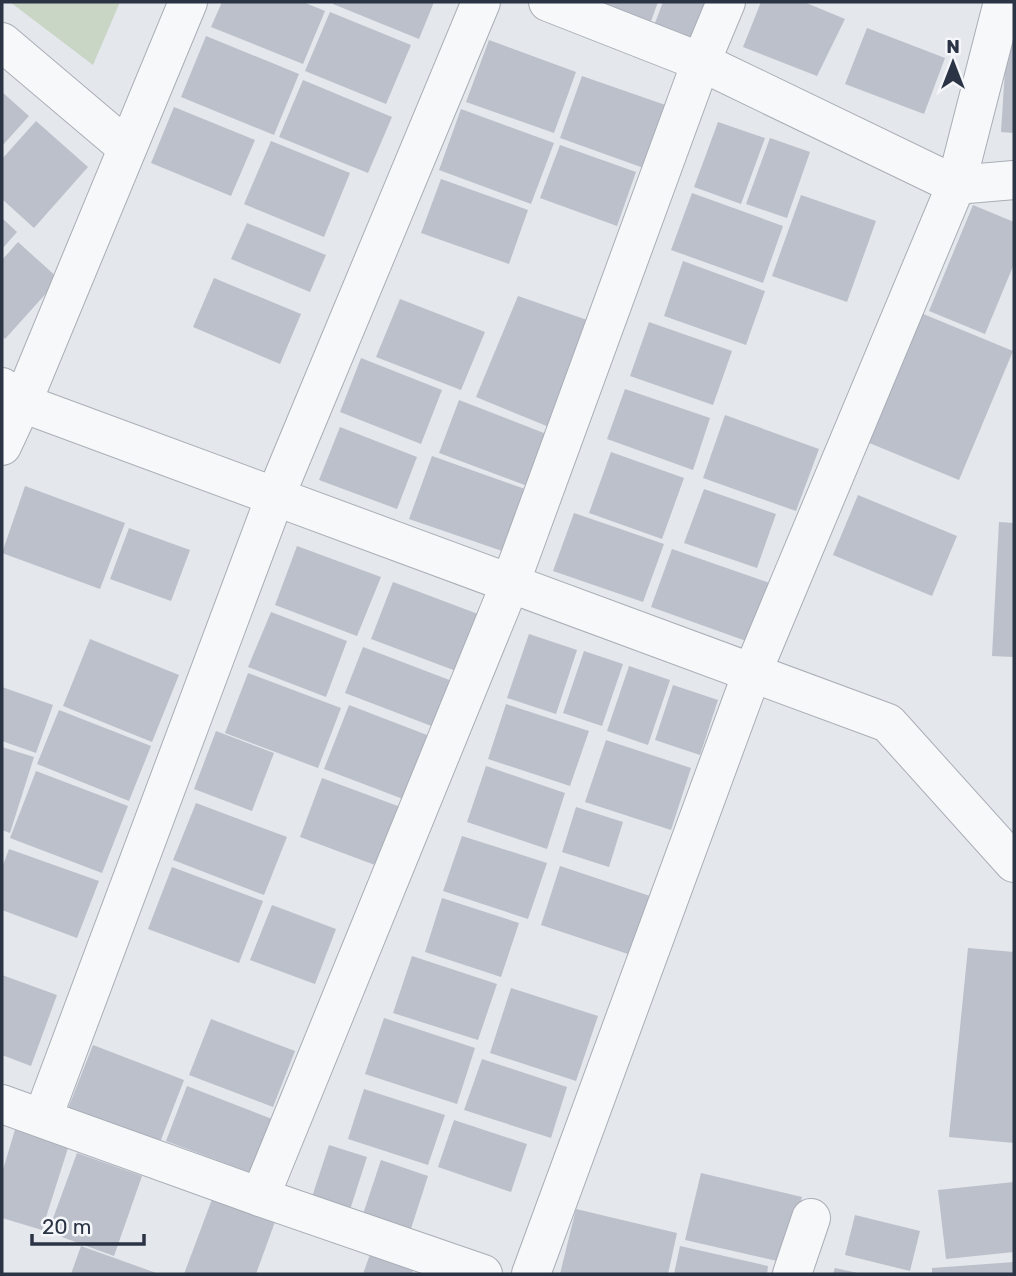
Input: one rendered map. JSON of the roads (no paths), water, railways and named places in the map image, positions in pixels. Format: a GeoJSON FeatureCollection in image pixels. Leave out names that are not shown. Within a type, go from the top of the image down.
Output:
{"type":"FeatureCollection","features":[{"type":"Feature","properties":{"kind":"street"},"geometry":{"type":"LineString","coordinates":[[2,446],[12,395],[126,147],[188,2]]}},
{"type":"Feature","properties":{"kind":"street"},"geometry":{"type":"LineString","coordinates":[[43,1117],[275,497],[481,2]]}},
{"type":"Feature","properties":{"kind":"street"},"geometry":{"type":"LineString","coordinates":[[548,2],[701,62],[956,185],[1014,180]]}},
{"type":"Feature","properties":{"kind":"street"},"geometry":{"type":"LineString","coordinates":[[260,1197],[510,584],[701,62],[726,2]]}},
{"type":"Feature","properties":{"kind":"street"},"geometry":{"type":"LineString","coordinates":[[531,1274],[752,673],[956,185],[1003,2]]}},
{"type":"Feature","properties":{"kind":"street"},"geometry":{"type":"LineString","coordinates":[[2,42],[126,147]]}},
{"type":"Feature","properties":{"kind":"street"},"geometry":{"type":"LineString","coordinates":[[12,395],[275,497],[888,723],[1014,863]]}},
{"type":"Feature","properties":{"kind":"street"},"geometry":{"type":"LineString","coordinates":[[2,1104],[483,1274]]}},
{"type":"Feature","properties":{"kind":"street"},"geometry":{"type":"LineString","coordinates":[[792,1274],[811,1218]]}}]}
